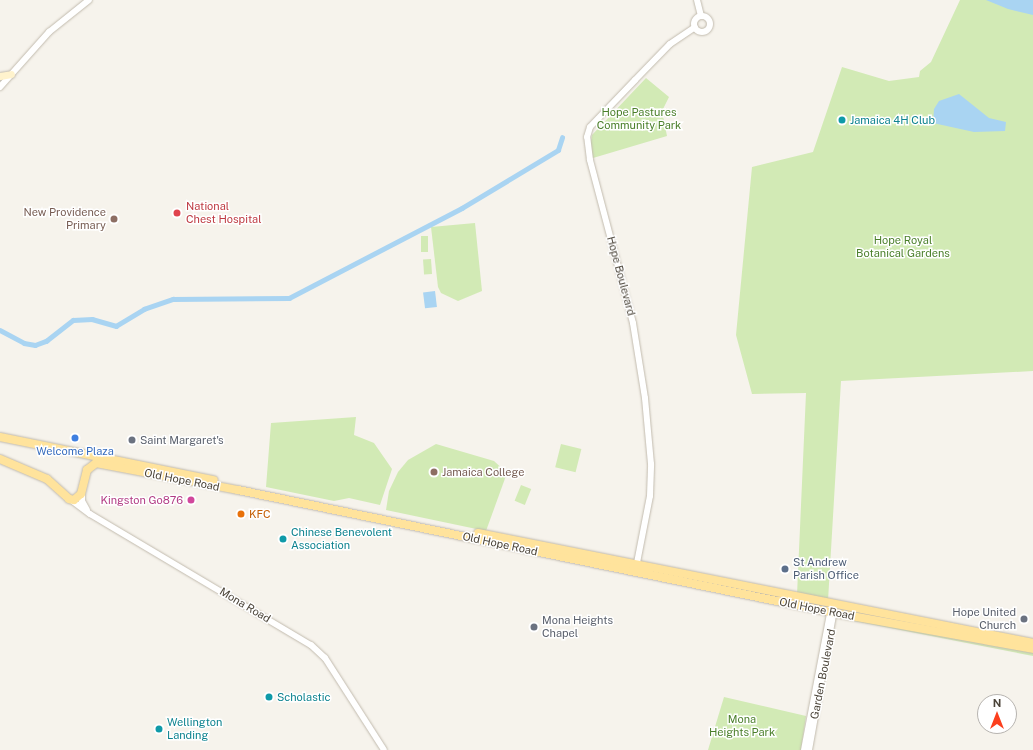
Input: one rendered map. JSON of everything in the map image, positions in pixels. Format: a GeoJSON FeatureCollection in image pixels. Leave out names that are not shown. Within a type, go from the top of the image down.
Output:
{"type":"FeatureCollection","features":[{"type":"Feature","properties":{"kind":"main road"},"geometry":{"type":"LineString","coordinates":[[0,76],[11,74]]}},
{"type":"Feature","properties":{"kind":"main road","name":"Old Hope Road"},"geometry":{"type":"LineString","coordinates":[[0,437],[636,568],[832,613],[1033,649]]}},
{"type":"Feature","properties":{"kind":"main road"},"geometry":{"type":"LineString","coordinates":[[0,459],[47,479],[69,499],[74,500],[82,491],[87,470],[86,462],[72,453]]}},
{"type":"Feature","properties":{"kind":"main road","name":"Old Hope Road"},"geometry":{"type":"LineString","coordinates":[[87,470],[96,463],[636,568],[1033,643]]}},
{"type":"Feature","properties":{"kind":"street"},"geometry":{"type":"LineString","coordinates":[[0,86],[49,32],[89,0]]}},
{"type":"Feature","properties":{"kind":"street"},"geometry":{"type":"LineString","coordinates":[[697,0],[701,16]]}},
{"type":"Feature","properties":{"kind":"street"},"geometry":{"type":"LineString","coordinates":[[701,16],[708,18],[710,27],[702,32],[695,27],[695,20],[701,16]]}},
{"type":"Feature","properties":{"kind":"street","name":"Hope Boulevard"},"geometry":{"type":"LineString","coordinates":[[636,568],[650,496],[651,464],[644,391],[633,323],[590,160],[587,137],[590,127],[670,44],[684,31],[695,27]]}},
{"type":"Feature","properties":{"kind":"street"},"geometry":{"type":"LineString","coordinates":[[82,491],[82,501],[90,514]]}},
{"type":"Feature","properties":{"kind":"street","name":"Mona Road"},"geometry":{"type":"LineString","coordinates":[[69,499],[90,514],[310,645],[325,658],[384,750]]}},
{"type":"Feature","properties":{"kind":"street","name":"Garden Boulevard"},"geometry":{"type":"LineString","coordinates":[[809,750],[833,604]]}},
{"type":"Feature","properties":{"kind":"street","name":"Garden Boulevard"},"geometry":{"type":"LineString","coordinates":[[804,750],[832,613]]}},
{"type":"Feature","properties":{"kind":"green space","name":"Hope Royal Botanical Gardens"},"geometry":{"type":"Polygon","coordinates":[[[960,0],[1033,0],[1033,371],[841,381],[828,601],[797,595],[806,393],[752,394],[736,335],[752,167],[813,152],[842,67],[889,81],[919,77],[920,71],[931,62],[960,0]]]}},
{"type":"Feature","properties":{"kind":"green space","name":"Hope Pastures Community Park"},"geometry":{"type":"Polygon","coordinates":[[[646,78],[669,97],[662,111],[667,136],[593,158],[590,147],[592,135],[646,78]]]}},
{"type":"Feature","properties":{"kind":"green space"},"geometry":{"type":"Polygon","coordinates":[[[475,223],[482,291],[458,301],[441,293],[438,287],[431,227],[475,223]]]}},
{"type":"Feature","properties":{"kind":"green space"},"geometry":{"type":"Polygon","coordinates":[[[421,236],[428,236],[428,252],[421,252],[421,236]]]}},
{"type":"Feature","properties":{"kind":"green space"},"geometry":{"type":"Polygon","coordinates":[[[431,259],[432,274],[424,275],[423,260],[431,259]]]}},
{"type":"Feature","properties":{"kind":"green space"},"geometry":{"type":"Polygon","coordinates":[[[356,417],[354,435],[374,443],[392,469],[380,505],[349,498],[334,501],[266,487],[271,423],[356,417]]]}},
{"type":"Feature","properties":{"kind":"green space"},"geometry":{"type":"Polygon","coordinates":[[[436,444],[494,461],[507,473],[486,531],[386,510],[389,491],[398,472],[408,460],[436,444]]]}},
{"type":"Feature","properties":{"kind":"green space"},"geometry":{"type":"Polygon","coordinates":[[[561,444],[581,449],[576,472],[555,467],[561,444]]]}},
{"type":"Feature","properties":{"kind":"green space"},"geometry":{"type":"Polygon","coordinates":[[[521,485],[531,489],[525,505],[515,501],[521,485]]]}},
{"type":"Feature","properties":{"kind":"green space"},"geometry":{"type":"Polygon","coordinates":[[[839,618],[1033,652],[1033,656],[839,618]]]}},
{"type":"Feature","properties":{"kind":"green space","name":"Mona Heights Park"},"geometry":{"type":"Polygon","coordinates":[[[724,697],[806,716],[801,750],[708,750],[724,697]]]}},
{"type":"Feature","properties":{"kind":"water"},"geometry":{"type":"Polygon","coordinates":[[[986,0],[1033,0],[1033,15],[1008,9],[986,0]]]}},
{"type":"Feature","properties":{"kind":"water"},"geometry":{"type":"Polygon","coordinates":[[[959,94],[989,118],[1006,122],[1005,131],[974,132],[933,123],[934,109],[939,101],[959,94]]]}},
{"type":"Feature","properties":{"kind":"water"},"geometry":{"type":"Polygon","coordinates":[[[435,291],[437,307],[425,308],[423,292],[435,291]]]}},
{"type":"Feature","properties":{"kind":"waterway"},"geometry":{"type":"LineString","coordinates":[[0,330],[24,343],[35,345],[46,341],[73,320],[92,319],[116,326],[144,309],[173,299],[289,298],[462,208],[558,150],[562,138]]}},
{"type":"Feature","properties":{"kind":"place","name":"Jamaica 4H Club"},"geometry":{"type":"Point","coordinates":[842,120]}},
{"type":"Feature","properties":{"kind":"place","name":"National Chest Hospital"},"geometry":{"type":"Point","coordinates":[177,213]}},
{"type":"Feature","properties":{"kind":"place","name":"New Providence Primary"},"geometry":{"type":"Point","coordinates":[114,219]}},
{"type":"Feature","properties":{"kind":"place","name":"Welcome Plaza"},"geometry":{"type":"Point","coordinates":[75,438]}},
{"type":"Feature","properties":{"kind":"place","name":"Saint Margaret's"},"geometry":{"type":"Point","coordinates":[132,440]}},
{"type":"Feature","properties":{"kind":"place","name":"Jamaica College"},"geometry":{"type":"Point","coordinates":[434,472]}},
{"type":"Feature","properties":{"kind":"place","name":"Kingston Go876"},"geometry":{"type":"Point","coordinates":[191,500]}},
{"type":"Feature","properties":{"kind":"place","name":"KFC"},"geometry":{"type":"Point","coordinates":[241,514]}},
{"type":"Feature","properties":{"kind":"place","name":"Chinese Benevolent Association"},"geometry":{"type":"Point","coordinates":[283,539]}},
{"type":"Feature","properties":{"kind":"place","name":"St Andrew Parish Office"},"geometry":{"type":"Point","coordinates":[785,569]}},
{"type":"Feature","properties":{"kind":"place","name":"Hope United Church"},"geometry":{"type":"Point","coordinates":[1024,619]}},
{"type":"Feature","properties":{"kind":"place","name":"Mona Heights Chapel"},"geometry":{"type":"Point","coordinates":[534,627]}},
{"type":"Feature","properties":{"kind":"place","name":"Scholastic"},"geometry":{"type":"Point","coordinates":[269,697]}},
{"type":"Feature","properties":{"kind":"place","name":"Wellington Landing"},"geometry":{"type":"Point","coordinates":[159,729]}}]}
